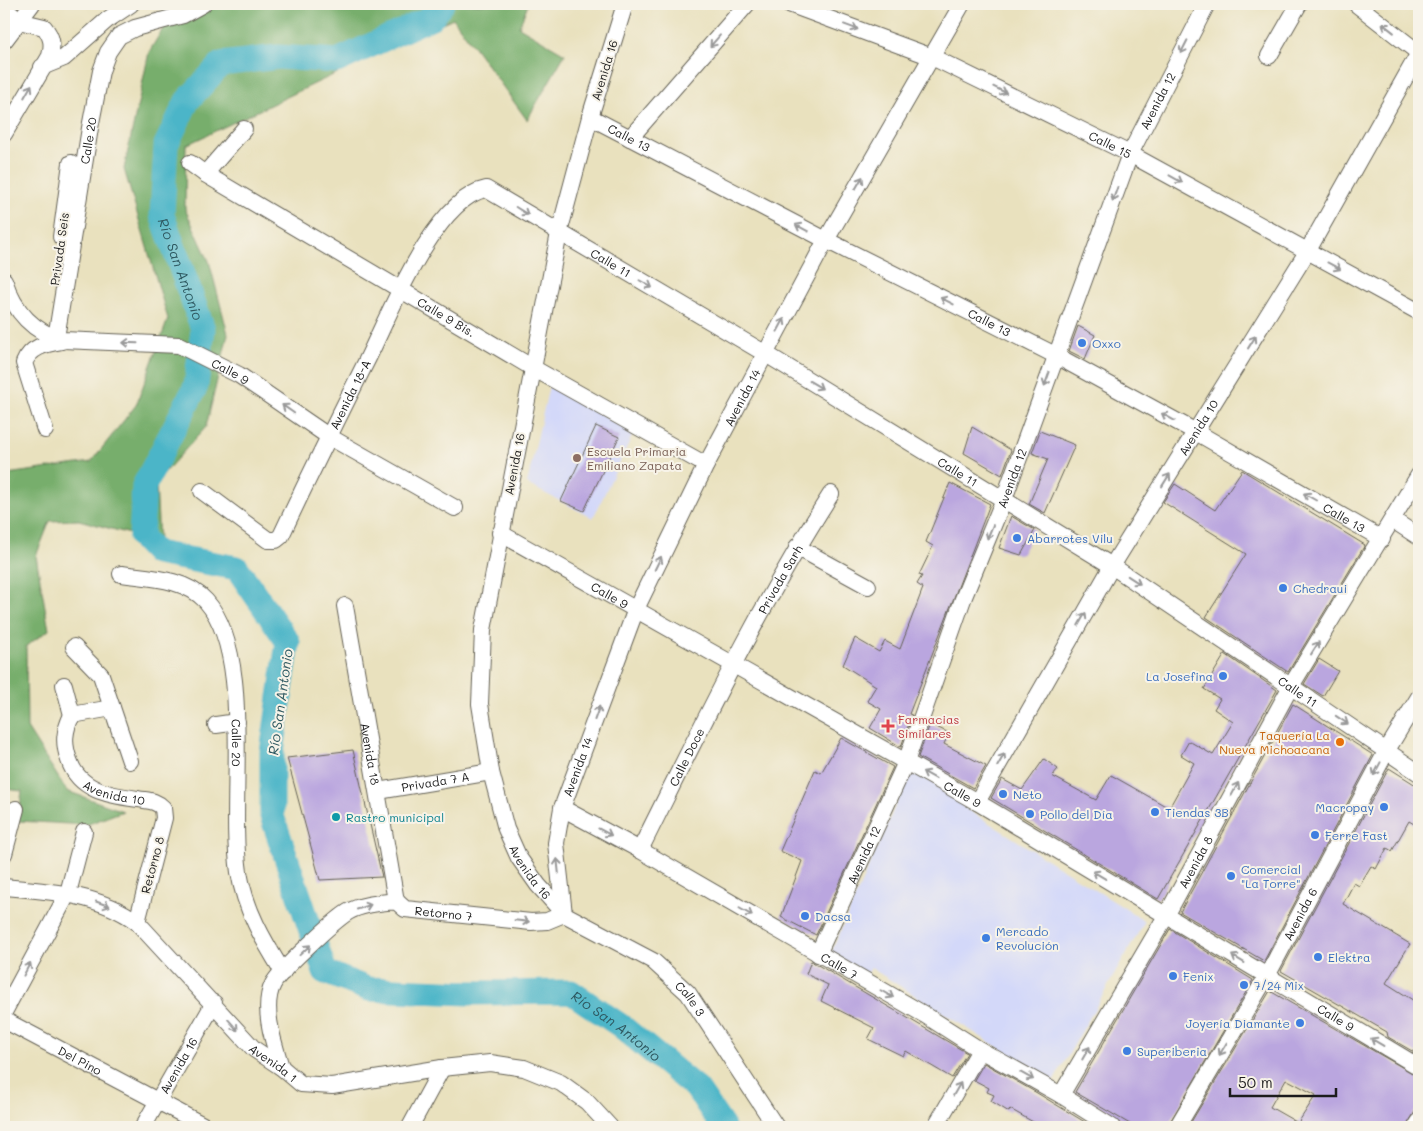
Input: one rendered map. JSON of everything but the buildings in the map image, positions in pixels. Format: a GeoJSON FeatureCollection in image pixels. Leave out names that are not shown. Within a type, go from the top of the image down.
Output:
{"type":"FeatureCollection","features":[{"type":"Feature","properties":{"kind":"street"},"geometry":{"type":"LineString","coordinates":[[4,41],[32,4]]}},
{"type":"Feature","properties":{"kind":"street"},"geometry":{"type":"LineString","coordinates":[[42,67],[64,58],[107,20],[131,4]]}},
{"type":"Feature","properties":{"kind":"street","name":"Calle 20"},"geometry":{"type":"LineString","coordinates":[[56,338],[90,128],[101,71],[108,52],[119,36],[135,28],[183,14],[203,4]]}},
{"type":"Feature","properties":{"kind":"street","name":"Avenida 16"},"geometry":{"type":"LineString","coordinates":[[564,914],[538,885],[519,858],[506,829],[491,772],[480,704],[483,630],[500,532],[559,233],[590,117],[625,4]]}},
{"type":"Feature","properties":{"kind":"street"},"geometry":{"type":"LineString","coordinates":[[630,138],[747,4]]}},
{"type":"Feature","properties":{"kind":"street","name":"Calle 15"},"geometry":{"type":"LineString","coordinates":[[788,4],[932,57],[1130,154],[1419,312]]}},
{"type":"Feature","properties":{"kind":"street","name":"Avenida 14"},"geometry":{"type":"LineString","coordinates":[[562,808],[636,609],[706,465],[826,240],[962,4]]}},
{"type":"Feature","properties":{"kind":"street","name":"Avenida 12"},"geometry":{"type":"LineString","coordinates":[[818,954],[906,762],[963,599],[1004,499],[1130,154],[1207,4]]}},
{"type":"Feature","properties":{"kind":"street"},"geometry":{"type":"LineString","coordinates":[[1269,56],[1299,4]]}},
{"type":"Feature","properties":{"kind":"street"},"geometry":{"type":"LineString","coordinates":[[1356,4],[1419,53]]}},
{"type":"Feature","properties":{"kind":"street"},"geometry":{"type":"LineString","coordinates":[[4,8],[19,21],[44,27],[51,37],[52,46],[50,56],[4,134]]}},
{"type":"Feature","properties":{"kind":"street","name":"Avenida 10"},"geometry":{"type":"LineString","coordinates":[[977,802],[1112,566],[1307,252],[1419,53]]}},
{"type":"Feature","properties":{"kind":"street","name":"Calle 13"},"geometry":{"type":"LineString","coordinates":[[590,117],[826,240],[1055,355],[1196,432],[1382,539]]}},
{"type":"Feature","properties":{"kind":"street"},"geometry":{"type":"LineString","coordinates":[[205,174],[244,129]]}},
{"type":"Feature","properties":{"kind":"street","name":"Privada Seis"},"geometry":{"type":"LineString","coordinates":[[56,338],[71,163]]}},
{"type":"Feature","properties":{"kind":"street","name":"Calle 9 Bis."},"geometry":{"type":"LineString","coordinates":[[190,163],[205,174],[533,368],[706,465]]}},
{"type":"Feature","properties":{"kind":"street","name":"Calle 11"},"geometry":{"type":"LineString","coordinates":[[486,189],[766,354],[1112,566],[1419,773]]}},
{"type":"Feature","properties":{"kind":"street","name":"Avenida 18-A"},"geometry":{"type":"LineString","coordinates":[[202,491],[268,540],[276,540],[281,536],[328,436],[416,261],[442,223],[470,194],[486,189]]}},
{"type":"Feature","properties":{"kind":"street"},"geometry":{"type":"LineString","coordinates":[[4,280],[18,312],[32,327],[56,338]]}},
{"type":"Feature","properties":{"kind":"street"},"geometry":{"type":"LineString","coordinates":[[45,430],[24,363],[32,350],[56,338]]}},
{"type":"Feature","properties":{"kind":"street","name":"Calle 9"},"geometry":{"type":"LineString","coordinates":[[56,338],[179,345],[239,375],[328,436],[455,508]]}},
{"type":"Feature","properties":{"kind":"street","name":"Avenida 8"},"geometry":{"type":"LineString","coordinates":[[1061,1095],[1166,916],[1291,686],[1382,539],[1419,475]]}},
{"type":"Feature","properties":{"kind":"street","name":"Privada Sarh"},"geometry":{"type":"LineString","coordinates":[[733,665],[797,547],[830,494]]}},
{"type":"Feature","properties":{"kind":"street"},"geometry":{"type":"LineString","coordinates":[[1393,520],[1419,537]]}},
{"type":"Feature","properties":{"kind":"street","name":"Calle 9"},"geometry":{"type":"LineString","coordinates":[[500,532],[977,802],[1419,1067]]}},
{"type":"Feature","properties":{"kind":"street"},"geometry":{"type":"LineString","coordinates":[[797,547],[868,586]]}},
{"type":"Feature","properties":{"kind":"street","name":"Calle 20"},"geometry":{"type":"LineString","coordinates":[[121,574],[169,581],[187,588],[205,600],[216,616],[225,642],[237,722],[235,802],[239,873],[254,924],[285,969]]}},
{"type":"Feature","properties":{"kind":"street","name":"Avenida 18"},"geometry":{"type":"LineString","coordinates":[[345,606],[396,901]]}},
{"type":"Feature","properties":{"kind":"street"},"geometry":{"type":"LineString","coordinates":[[74,647],[101,675],[130,761]]}},
{"type":"Feature","properties":{"kind":"street","name":"Calle Doce"},"geometry":{"type":"LineString","coordinates":[[640,850],[733,665]]}},
{"type":"Feature","properties":{"kind":"street"},"geometry":{"type":"LineString","coordinates":[[64,686],[72,715],[112,708]]}},
{"type":"Feature","properties":{"kind":"street","name":"Avenida 6"},"geometry":{"type":"LineString","coordinates":[[1177,1127],[1267,976],[1387,750],[1419,696]]}},
{"type":"Feature","properties":{"kind":"street","name":"Avenida 10"},"geometry":{"type":"LineString","coordinates":[[72,715],[66,728],[64,745],[71,768],[86,786],[104,793],[156,802],[163,808]]}},
{"type":"Feature","properties":{"kind":"street"},"geometry":{"type":"LineString","coordinates":[[216,725],[237,722]]}},
{"type":"Feature","properties":{"kind":"street","name":"Privada 7 A"},"geometry":{"type":"LineString","coordinates":[[378,791],[491,772]]}},
{"type":"Feature","properties":{"kind":"street","name":"Retorno 8"},"geometry":{"type":"LineString","coordinates":[[137,922],[164,818],[163,808]]}},
{"type":"Feature","properties":{"kind":"street"},"geometry":{"type":"LineString","coordinates":[[562,808],[556,843],[564,914]]}},
{"type":"Feature","properties":{"kind":"street","name":"Calle 7"},"geometry":{"type":"LineString","coordinates":[[562,808],[640,850],[980,1050],[1061,1095],[1112,1127]]}},
{"type":"Feature","properties":{"kind":"street"},"geometry":{"type":"LineString","coordinates":[[4,854],[16,809]]}},
{"type":"Feature","properties":{"kind":"street"},"geometry":{"type":"LineString","coordinates":[[4,1012],[68,893],[84,832]]}},
{"type":"Feature","properties":{"kind":"street","name":"Avenida 1"},"geometry":{"type":"LineString","coordinates":[[4,887],[68,893],[123,911],[137,922],[214,1003],[254,1049],[281,1066],[301,1084],[332,1086],[442,1068],[490,1063],[524,1068],[561,1084],[588,1102],[610,1127]]}},
{"type":"Feature","properties":{"kind":"street"},"geometry":{"type":"LineString","coordinates":[[281,1066],[275,1047],[268,1004],[272,984],[323,933],[348,912],[375,903],[396,901]]}},
{"type":"Feature","properties":{"kind":"street","name":"Retorno 7"},"geometry":{"type":"LineString","coordinates":[[396,901],[405,909],[531,922],[547,921],[564,914]]}},
{"type":"Feature","properties":{"kind":"street","name":"Calle 3"},"geometry":{"type":"LineString","coordinates":[[564,914],[653,961],[688,993],[776,1127]]}},
{"type":"Feature","properties":{"kind":"street","name":"Avenida 16"},"geometry":{"type":"LineString","coordinates":[[143,1127],[156,1100],[214,1003]]}},
{"type":"Feature","properties":{"kind":"street","name":"Del Pino"},"geometry":{"type":"LineString","coordinates":[[4,1020],[203,1125]]}},
{"type":"Feature","properties":{"kind":"street"},"geometry":{"type":"LineString","coordinates":[[935,1127],[980,1050]]}},
{"type":"Feature","properties":{"kind":"street"},"geometry":{"type":"LineString","coordinates":[[410,1127],[442,1068]]}},
{"type":"Feature","properties":{"kind":"street"},"geometry":{"type":"LineString","coordinates":[[1416,1127],[1419,1122]]}},
{"type":"Feature","properties":{"kind":"shaded area","name":"Escuela Primaria Emiliano Zapata"},"geometry":{"type":"Polygon","coordinates":[[[549,386],[634,432],[593,518],[527,484],[549,386]]]}},
{"type":"Feature","properties":{"kind":"shaded area","name":"Mercado Revolución"},"geometry":{"type":"Polygon","coordinates":[[[911,770],[965,800],[962,806],[1145,921],[1053,1082],[871,968],[865,977],[830,955],[911,770]]]}},
{"type":"Feature","properties":{"kind":"green space"},"geometry":{"type":"Polygon","coordinates":[[[210,4],[528,4],[519,27],[565,54],[527,120],[453,18],[186,145],[185,209],[209,261],[228,334],[206,427],[156,482],[159,542],[79,520],[50,521],[36,556],[49,630],[26,646],[27,728],[67,791],[123,811],[86,825],[18,821],[22,791],[4,789],[4,495],[7,474],[91,462],[136,405],[168,319],[124,169],[149,52],[174,10],[210,4]]]}},
{"type":"Feature","properties":{"kind":"waterway","name":"Río San Antonio"},"geometry":{"type":"LineString","coordinates":[[442,4],[432,17],[337,61],[278,57],[221,64],[187,101],[166,145],[162,215],[203,329],[196,386],[144,486],[141,537],[156,553],[237,568],[288,642],[272,752],[272,816],[325,972],[368,989],[468,993],[571,992],[621,1026],[697,1089],[723,1127]]}},
{"type":"Feature","properties":{"kind":"place","name":"Oxxo"},"geometry":{"type":"Point","coordinates":[1082,343]}},
{"type":"Feature","properties":{"kind":"place","name":"Escuela Primaria Emiliano Zapata"},"geometry":{"type":"Point","coordinates":[577,458]}},
{"type":"Feature","properties":{"kind":"place","name":"Abarrotes Vilu"},"geometry":{"type":"Point","coordinates":[1017,538]}},
{"type":"Feature","properties":{"kind":"place","name":"Chedraui"},"geometry":{"type":"Point","coordinates":[1283,588]}},
{"type":"Feature","properties":{"kind":"place","name":"La Josefina"},"geometry":{"type":"Point","coordinates":[1223,676]}},
{"type":"Feature","properties":{"kind":"place","name":"Farmacias Similares"},"geometry":{"type":"Point","coordinates":[888,726]}},
{"type":"Feature","properties":{"kind":"place","name":"Taquería La Nueva Michoacana"},"geometry":{"type":"Point","coordinates":[1340,742]}},
{"type":"Feature","properties":{"kind":"place","name":"Neto"},"geometry":{"type":"Point","coordinates":[1003,794]}},
{"type":"Feature","properties":{"kind":"place","name":"Macropay"},"geometry":{"type":"Point","coordinates":[1384,807]}},
{"type":"Feature","properties":{"kind":"place","name":"Tiendas 3B"},"geometry":{"type":"Point","coordinates":[1155,812]}},
{"type":"Feature","properties":{"kind":"place","name":"Pollo del Día"},"geometry":{"type":"Point","coordinates":[1030,814]}},
{"type":"Feature","properties":{"kind":"place","name":"Rastro municipal"},"geometry":{"type":"Point","coordinates":[336,817]}},
{"type":"Feature","properties":{"kind":"place","name":"Ferre Fast"},"geometry":{"type":"Point","coordinates":[1315,835]}},
{"type":"Feature","properties":{"kind":"place","name":"Comercial \"La Torre\""},"geometry":{"type":"Point","coordinates":[1231,876]}},
{"type":"Feature","properties":{"kind":"place","name":"Dacsa"},"geometry":{"type":"Point","coordinates":[805,916]}},
{"type":"Feature","properties":{"kind":"place","name":"Mercado Revolución"},"geometry":{"type":"Point","coordinates":[986,938]}},
{"type":"Feature","properties":{"kind":"place","name":"Elektra"},"geometry":{"type":"Point","coordinates":[1318,957]}},
{"type":"Feature","properties":{"kind":"place","name":"Fenix"},"geometry":{"type":"Point","coordinates":[1173,976]}},
{"type":"Feature","properties":{"kind":"place","name":"7/24 Mix"},"geometry":{"type":"Point","coordinates":[1244,985]}},
{"type":"Feature","properties":{"kind":"place","name":"Joyería Diamante"},"geometry":{"type":"Point","coordinates":[1300,1023]}},
{"type":"Feature","properties":{"kind":"place","name":"Superiberia"},"geometry":{"type":"Point","coordinates":[1127,1051]}}]}
